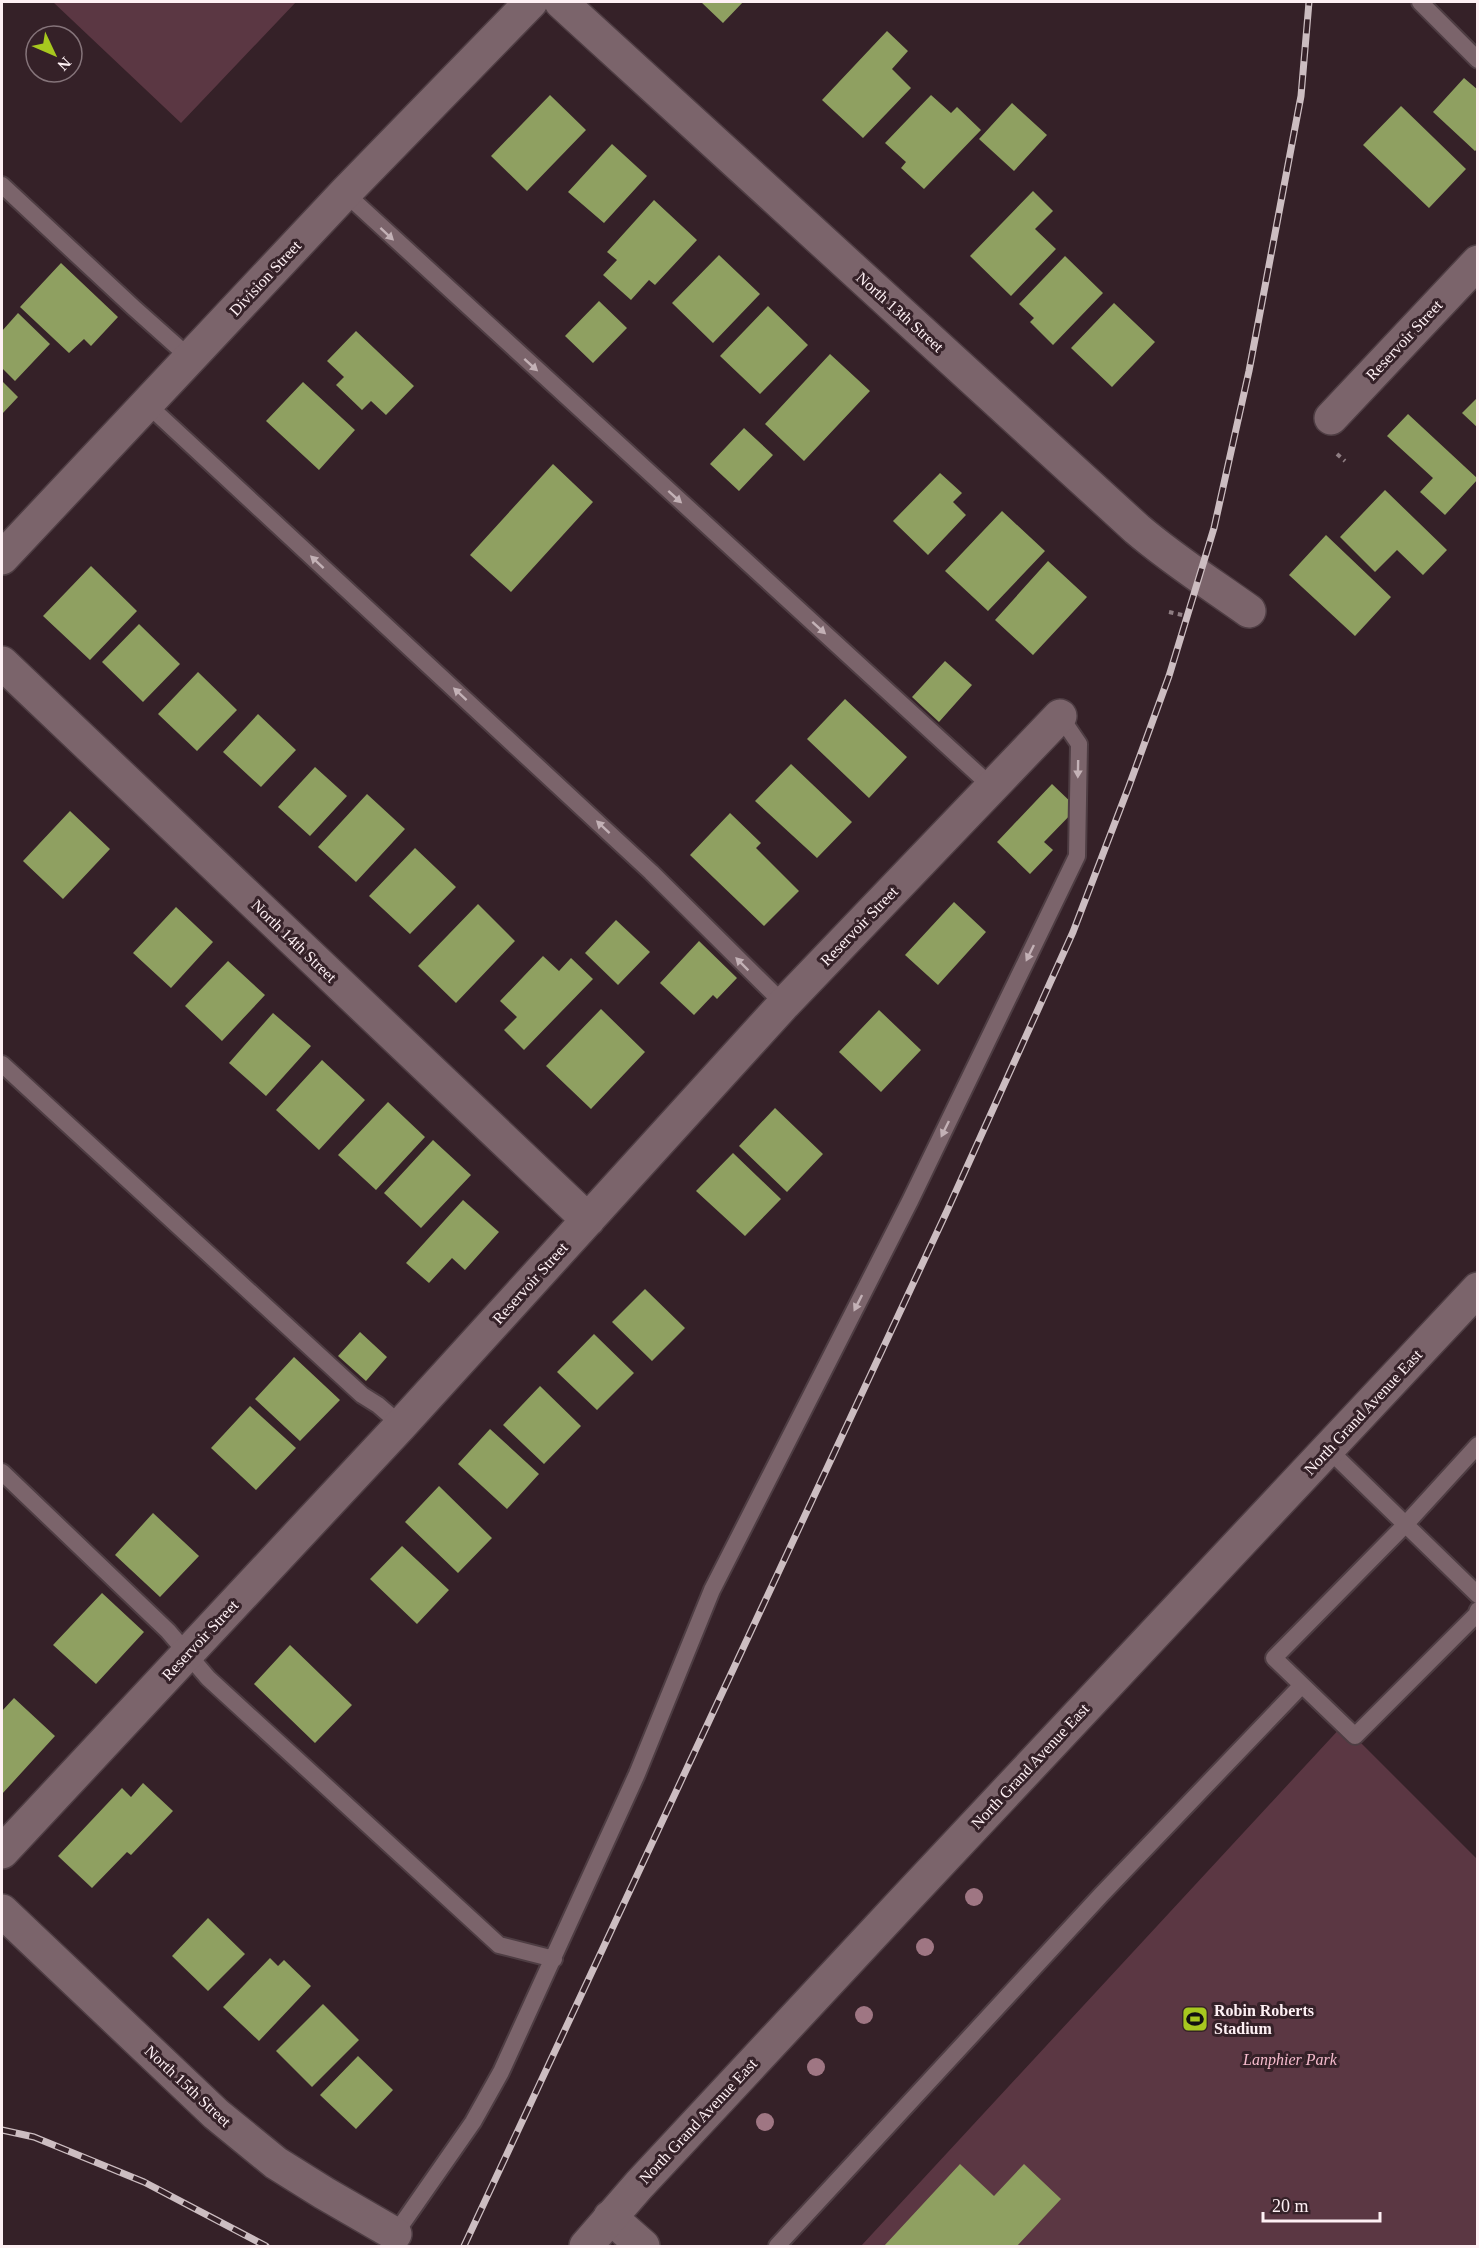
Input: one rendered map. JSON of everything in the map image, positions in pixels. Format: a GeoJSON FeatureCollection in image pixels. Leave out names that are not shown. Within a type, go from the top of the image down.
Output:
{"type":"FeatureCollection","features":[{"type":"Feature","properties":{"kind":"street","name":"Division Street"},"geometry":{"type":"LineString","coordinates":[[2,558],[345,193],[531,2]]}},
{"type":"Feature","properties":{"kind":"street","name":"North 13th Street"},"geometry":{"type":"LineString","coordinates":[[561,2],[1137,529],[1176,561],[1249,611]]}},
{"type":"Feature","properties":{"kind":"street","name":"Reservoir Street"},"geometry":{"type":"LineString","coordinates":[[1331,418],[1478,262]]}},
{"type":"Feature","properties":{"kind":"street","name":"North 14th Street"},"geometry":{"type":"LineString","coordinates":[[2,663],[588,1220]]}},
{"type":"Feature","properties":{"kind":"street","name":"Reservoir Street"},"geometry":{"type":"LineString","coordinates":[[2,1852],[401,1425],[784,1005],[1060,716]]}},
{"type":"Feature","properties":{"kind":"street","name":"North Grand Avenue East"},"geometry":{"type":"LineString","coordinates":[[586,2247],[610,2217],[1478,1289]]}},
{"type":"Feature","properties":{"kind":"street","name":"North 15th Street"},"geometry":{"type":"LineString","coordinates":[[2,1911],[216,2114],[276,2163],[395,2234]]}},
{"type":"Feature","properties":{"kind":"street"},"geometry":{"type":"LineString","coordinates":[[610,2217],[644,2247]]}},
{"type":"Feature","properties":{"kind":"lane"},"geometry":{"type":"LineString","coordinates":[[1420,2],[1478,60]]}},
{"type":"Feature","properties":{"kind":"lane"},"geometry":{"type":"LineString","coordinates":[[2,185],[190,358]]}},
{"type":"Feature","properties":{"kind":"lane"},"geometry":{"type":"LineString","coordinates":[[345,193],[992,787]]}},
{"type":"Feature","properties":{"kind":"lane"},"geometry":{"type":"LineString","coordinates":[[147,404],[651,872],[784,1005]]}},
{"type":"Feature","properties":{"kind":"lane"},"geometry":{"type":"LineString","coordinates":[[395,2234],[473,2122],[501,2072],[637,1774],[712,1590],[905,1212],[1077,856],[1079,744],[1060,716]]}},
{"type":"Feature","properties":{"kind":"lane"},"geometry":{"type":"LineString","coordinates":[[2,1064],[362,1395],[378,1405],[401,1425]]}},
{"type":"Feature","properties":{"kind":"lane"},"geometry":{"type":"LineString","coordinates":[[1478,1445],[1405,1525],[1274,1658],[1355,1736],[1476,1615],[1478,1610]]}},
{"type":"Feature","properties":{"kind":"lane"},"geometry":{"type":"LineString","coordinates":[[1328,1449],[1478,1595]]}},
{"type":"Feature","properties":{"kind":"lane"},"geometry":{"type":"LineString","coordinates":[[2,1472],[168,1631],[208,1678],[499,1945],[554,1959]]}},
{"type":"Feature","properties":{"kind":"lane"},"geometry":{"type":"LineString","coordinates":[[777,2247],[1101,1895],[1302,1685]]}},
{"type":"Feature","properties":{"kind":"path"},"geometry":{"type":"LineString","coordinates":[[1169,612],[1187,616]]}},
{"type":"Feature","properties":{"kind":"green space"},"geometry":{"type":"Polygon","coordinates":[[[53,2],[296,2],[181,123],[84,31],[84,24],[76,24],[53,2]]]}},
{"type":"Feature","properties":{"kind":"green space","name":"Lanphier Park"},"geometry":{"type":"Polygon","coordinates":[[[1343,1725],[1477,1859],[1477,2246],[861,2246],[1343,1725]]]}},
{"type":"Feature","properties":{"kind":"building"},"geometry":{"type":"Polygon","coordinates":[[[701,2],[743,2],[723,23],[701,2]]]}},
{"type":"Feature","properties":{"kind":"building"},"geometry":{"type":"Polygon","coordinates":[[[887,31],[908,51],[892,69],[911,88],[863,138],[822,100],[887,31]]]}},
{"type":"Feature","properties":{"kind":"building"},"geometry":{"type":"Polygon","coordinates":[[[1464,78],[1478,90],[1478,148],[1475,151],[1433,112],[1464,78]]]}},
{"type":"Feature","properties":{"kind":"building"},"geometry":{"type":"Polygon","coordinates":[[[550,95],[586,130],[527,191],[491,156],[550,95]]]}},
{"type":"Feature","properties":{"kind":"building"},"geometry":{"type":"Polygon","coordinates":[[[931,95],[951,113],[957,107],[981,130],[924,189],[901,168],[906,162],[885,143],[931,95]]]}},
{"type":"Feature","properties":{"kind":"building"},"geometry":{"type":"Polygon","coordinates":[[[1012,103],[1047,135],[1014,171],[979,139],[1012,103]]]}},
{"type":"Feature","properties":{"kind":"building"},"geometry":{"type":"Polygon","coordinates":[[[1401,106],[1466,169],[1429,208],[1363,145],[1401,106]]]}},
{"type":"Feature","properties":{"kind":"building"},"geometry":{"type":"Polygon","coordinates":[[[612,144],[647,176],[604,223],[568,192],[612,144]]]}},
{"type":"Feature","properties":{"kind":"building"},"geometry":{"type":"Polygon","coordinates":[[[1033,191],[1053,211],[1035,229],[1056,249],[1011,296],[970,256],[1033,191]]]}},
{"type":"Feature","properties":{"kind":"building"},"geometry":{"type":"Polygon","coordinates":[[[654,200],[697,240],[655,285],[649,280],[631,300],[603,275],[617,260],[607,252],[654,200]]]}},
{"type":"Feature","properties":{"kind":"building"},"geometry":{"type":"Polygon","coordinates":[[[719,255],[760,294],[713,343],[672,303],[719,255]]]}},
{"type":"Feature","properties":{"kind":"building"},"geometry":{"type":"Polygon","coordinates":[[[1065,256],[1103,293],[1053,345],[1030,322],[1034,318],[1019,304],[1065,256]]]}},
{"type":"Feature","properties":{"kind":"building"},"geometry":{"type":"Polygon","coordinates":[[[61,263],[118,317],[91,346],[84,339],[69,353],[20,307],[61,263]]]}},
{"type":"Feature","properties":{"kind":"building"},"geometry":{"type":"Polygon","coordinates":[[[599,301],[627,328],[593,363],[565,336],[599,301]]]}},
{"type":"Feature","properties":{"kind":"building"},"geometry":{"type":"Polygon","coordinates":[[[1114,303],[1155,342],[1112,387],[1071,348],[1114,303]]]}},
{"type":"Feature","properties":{"kind":"building"},"geometry":{"type":"Polygon","coordinates":[[[768,306],[808,345],[760,394],[720,356],[768,306]]]}},
{"type":"Feature","properties":{"kind":"building"},"geometry":{"type":"Polygon","coordinates":[[[18,313],[50,344],[15,381],[2,368],[2,331],[18,313]]]}},
{"type":"Feature","properties":{"kind":"building"},"geometry":{"type":"Polygon","coordinates":[[[356,331],[414,386],[386,415],[371,401],[362,410],[336,385],[344,377],[327,361],[356,331]]]}},
{"type":"Feature","properties":{"kind":"building"},"geometry":{"type":"Polygon","coordinates":[[[830,354],[870,391],[804,461],[765,424],[830,354]]]}},
{"type":"Feature","properties":{"kind":"building"},"geometry":{"type":"Polygon","coordinates":[[[2,381],[18,397],[2,414],[2,381]]]}},
{"type":"Feature","properties":{"kind":"building"},"geometry":{"type":"Polygon","coordinates":[[[303,382],[355,430],[319,470],[266,421],[303,382]]]}},
{"type":"Feature","properties":{"kind":"building"},"geometry":{"type":"Polygon","coordinates":[[[1478,397],[1478,428],[1462,413],[1478,397]]]}},
{"type":"Feature","properties":{"kind":"building"},"geometry":{"type":"Polygon","coordinates":[[[1408,414],[1478,479],[1445,515],[1420,492],[1433,478],[1387,436],[1408,414]]]}},
{"type":"Feature","properties":{"kind":"building"},"geometry":{"type":"Polygon","coordinates":[[[744,428],[773,455],[739,491],[710,464],[744,428]]]}},
{"type":"Feature","properties":{"kind":"building"},"geometry":{"type":"Polygon","coordinates":[[[553,464],[593,502],[511,592],[470,555],[553,464]]]}},
{"type":"Feature","properties":{"kind":"building"},"geometry":{"type":"Polygon","coordinates":[[[940,473],[962,493],[953,502],[966,515],[928,555],[893,521],[940,473]]]}},
{"type":"Feature","properties":{"kind":"building"},"geometry":{"type":"Polygon","coordinates":[[[1385,490],[1447,550],[1423,575],[1397,550],[1375,572],[1340,537],[1385,490]]]}},
{"type":"Feature","properties":{"kind":"building"},"geometry":{"type":"Polygon","coordinates":[[[1002,511],[1045,551],[988,611],[945,571],[1002,511]]]}},
{"type":"Feature","properties":{"kind":"building"},"geometry":{"type":"Polygon","coordinates":[[[1326,535],[1391,597],[1355,636],[1289,575],[1326,535]]]}},
{"type":"Feature","properties":{"kind":"building"},"geometry":{"type":"Polygon","coordinates":[[[1048,561],[1087,597],[1033,655],[995,620],[1048,561]]]}},
{"type":"Feature","properties":{"kind":"building"},"geometry":{"type":"Polygon","coordinates":[[[91,566],[137,611],[90,660],[43,616],[91,566]]]}},
{"type":"Feature","properties":{"kind":"building"},"geometry":{"type":"Polygon","coordinates":[[[139,624],[180,664],[143,702],[102,662],[139,624]]]}},
{"type":"Feature","properties":{"kind":"building"},"geometry":{"type":"Polygon","coordinates":[[[945,661],[972,685],[939,722],[912,697],[945,661]]]}},
{"type":"Feature","properties":{"kind":"building"},"geometry":{"type":"Polygon","coordinates":[[[198,672],[237,710],[197,751],[158,714],[198,672]]]}},
{"type":"Feature","properties":{"kind":"building"},"geometry":{"type":"Polygon","coordinates":[[[845,699],[907,757],[869,798],[807,739],[845,699]]]}},
{"type":"Feature","properties":{"kind":"building"},"geometry":{"type":"Polygon","coordinates":[[[258,714],[296,750],[261,787],[223,752],[258,714]]]}},
{"type":"Feature","properties":{"kind":"building"},"geometry":{"type":"Polygon","coordinates":[[[791,764],[852,822],[817,858],[755,801],[791,764]]]}},
{"type":"Feature","properties":{"kind":"building"},"geometry":{"type":"Polygon","coordinates":[[[315,767],[347,796],[310,836],[278,807],[315,767]]]}},
{"type":"Feature","properties":{"kind":"building"},"geometry":{"type":"Polygon","coordinates":[[[1052,784],[1077,808],[1044,842],[1053,850],[1030,874],[997,842],[1052,784]]]}},
{"type":"Feature","properties":{"kind":"building"},"geometry":{"type":"Polygon","coordinates":[[[367,794],[405,829],[356,882],[318,847],[367,794]]]}},
{"type":"Feature","properties":{"kind":"building"},"geometry":{"type":"Polygon","coordinates":[[[70,811],[110,849],[63,899],[23,861],[70,811]]]}},
{"type":"Feature","properties":{"kind":"building"},"geometry":{"type":"Polygon","coordinates":[[[730,813],[761,843],[756,848],[799,891],[764,926],[690,855],[730,813]]]}},
{"type":"Feature","properties":{"kind":"building"},"geometry":{"type":"Polygon","coordinates":[[[415,848],[456,887],[410,934],[369,896],[415,848]]]}},
{"type":"Feature","properties":{"kind":"building"},"geometry":{"type":"Polygon","coordinates":[[[954,902],[986,932],[938,985],[905,955],[954,902]]]}},
{"type":"Feature","properties":{"kind":"building"},"geometry":{"type":"Polygon","coordinates":[[[478,904],[515,941],[456,1003],[418,966],[478,904]]]}},
{"type":"Feature","properties":{"kind":"building"},"geometry":{"type":"Polygon","coordinates":[[[176,907],[213,942],[171,988],[133,953],[176,907]]]}},
{"type":"Feature","properties":{"kind":"building"},"geometry":{"type":"Polygon","coordinates":[[[616,920],[650,952],[618,985],[585,953],[616,920]]]}},
{"type":"Feature","properties":{"kind":"building"},"geometry":{"type":"Polygon","coordinates":[[[699,941],[737,978],[717,999],[713,995],[694,1015],[660,983],[699,941]]]}},
{"type":"Feature","properties":{"kind":"building"},"geometry":{"type":"Polygon","coordinates":[[[543,956],[559,971],[571,958],[593,979],[524,1050],[504,1030],[517,1017],[500,1001],[543,956]]]}},
{"type":"Feature","properties":{"kind":"building"},"geometry":{"type":"Polygon","coordinates":[[[228,961],[265,995],[222,1041],[185,1006],[228,961]]]}},
{"type":"Feature","properties":{"kind":"building"},"geometry":{"type":"Polygon","coordinates":[[[601,1009],[645,1052],[591,1109],[546,1066],[601,1009]]]}},
{"type":"Feature","properties":{"kind":"building"},"geometry":{"type":"Polygon","coordinates":[[[879,1010],[921,1050],[881,1092],[839,1052],[879,1010]]]}},
{"type":"Feature","properties":{"kind":"building"},"geometry":{"type":"Polygon","coordinates":[[[273,1013],[311,1046],[266,1096],[229,1063],[273,1013]]]}},
{"type":"Feature","properties":{"kind":"building"},"geometry":{"type":"Polygon","coordinates":[[[322,1060],[365,1100],[319,1150],[276,1110],[322,1060]]]}},
{"type":"Feature","properties":{"kind":"building"},"geometry":{"type":"Polygon","coordinates":[[[388,1102],[425,1137],[376,1190],[338,1155],[388,1102]]]}},
{"type":"Feature","properties":{"kind":"building"},"geometry":{"type":"Polygon","coordinates":[[[775,1108],[823,1154],[787,1192],[739,1146],[775,1108]]]}},
{"type":"Feature","properties":{"kind":"building"},"geometry":{"type":"Polygon","coordinates":[[[433,1140],[471,1175],[421,1228],[384,1193],[433,1140]]]}},
{"type":"Feature","properties":{"kind":"building"},"geometry":{"type":"Polygon","coordinates":[[[733,1153],[781,1199],[745,1236],[696,1191],[733,1153]]]}},
{"type":"Feature","properties":{"kind":"building"},"geometry":{"type":"Polygon","coordinates":[[[463,1200],[499,1232],[465,1270],[452,1258],[429,1283],[406,1263],[463,1200]]]}},
{"type":"Feature","properties":{"kind":"building"},"geometry":{"type":"Polygon","coordinates":[[[645,1289],[685,1328],[652,1361],[612,1322],[645,1289]]]}},
{"type":"Feature","properties":{"kind":"building"},"geometry":{"type":"Polygon","coordinates":[[[360,1332],[387,1357],[366,1381],[338,1356],[360,1332]]]}},
{"type":"Feature","properties":{"kind":"building"},"geometry":{"type":"Polygon","coordinates":[[[594,1334],[634,1373],[597,1410],[557,1372],[594,1334]]]}},
{"type":"Feature","properties":{"kind":"building"},"geometry":{"type":"Polygon","coordinates":[[[294,1357],[340,1400],[300,1441],[255,1399],[294,1357]]]}},
{"type":"Feature","properties":{"kind":"building"},"geometry":{"type":"Polygon","coordinates":[[[540,1386],[581,1426],[544,1464],[503,1425],[540,1386]]]}},
{"type":"Feature","properties":{"kind":"building"},"geometry":{"type":"Polygon","coordinates":[[[250,1406],[296,1448],[256,1490],[211,1448],[250,1406]]]}},
{"type":"Feature","properties":{"kind":"building"},"geometry":{"type":"Polygon","coordinates":[[[490,1429],[539,1474],[507,1509],[458,1464],[490,1429]]]}},
{"type":"Feature","properties":{"kind":"building"},"geometry":{"type":"Polygon","coordinates":[[[439,1486],[492,1538],[458,1573],[405,1522],[439,1486]]]}},
{"type":"Feature","properties":{"kind":"building"},"geometry":{"type":"Polygon","coordinates":[[[153,1513],[199,1556],[160,1597],[115,1555],[153,1513]]]}},
{"type":"Feature","properties":{"kind":"building"},"geometry":{"type":"Polygon","coordinates":[[[402,1546],[449,1590],[417,1624],[370,1579],[402,1546]]]}},
{"type":"Feature","properties":{"kind":"building"},"geometry":{"type":"Polygon","coordinates":[[[102,1593],[144,1632],[96,1684],[53,1645],[102,1593]]]}},
{"type":"Feature","properties":{"kind":"building"},"geometry":{"type":"Polygon","coordinates":[[[290,1645],[352,1705],[315,1743],[254,1684],[290,1645]]]}},
{"type":"Feature","properties":{"kind":"building"},"geometry":{"type":"Polygon","coordinates":[[[14,1698],[55,1736],[2,1794],[2,1711],[14,1698]]]}},
{"type":"Feature","properties":{"kind":"building"},"geometry":{"type":"Polygon","coordinates":[[[143,1783],[173,1811],[131,1855],[127,1852],[92,1888],[58,1856],[122,1788],[131,1797],[143,1783]]]}},
{"type":"Feature","properties":{"kind":"building"},"geometry":{"type":"Polygon","coordinates":[[[208,1918],[245,1954],[208,1991],[172,1956],[208,1918]]]}},
{"type":"Feature","properties":{"kind":"building"},"geometry":{"type":"Polygon","coordinates":[[[270,1958],[278,1966],[284,1960],[311,1986],[259,2041],[223,2007],[270,1958]]]}},
{"type":"Feature","properties":{"kind":"building"},"geometry":{"type":"Polygon","coordinates":[[[323,2004],[359,2040],[312,2087],[276,2051],[323,2004]]]}},
{"type":"Feature","properties":{"kind":"building"},"geometry":{"type":"Polygon","coordinates":[[[358,2056],[393,2090],[356,2129],[320,2095],[358,2056]]]}},
{"type":"Feature","properties":{"kind":"building"},"geometry":{"type":"Polygon","coordinates":[[[960,2164],[994,2196],[1024,2164],[1061,2199],[1017,2246],[884,2246],[960,2164]]]}},
{"type":"Feature","properties":{"kind":"railway"},"geometry":{"type":"LineString","coordinates":[[464,2246],[947,1211],[1073,932],[1129,786],[1169,676],[1214,528],[1249,371],[1301,96],[1309,2]]}},
{"type":"Feature","properties":{"kind":"railway"},"geometry":{"type":"LineString","coordinates":[[2,2130],[34,2137],[144,2182],[266,2246]]}},
{"type":"Feature","properties":{"kind":"place","name":"Robin Roberts Stadium"},"geometry":{"type":"Point","coordinates":[1195,2019]}}]}
